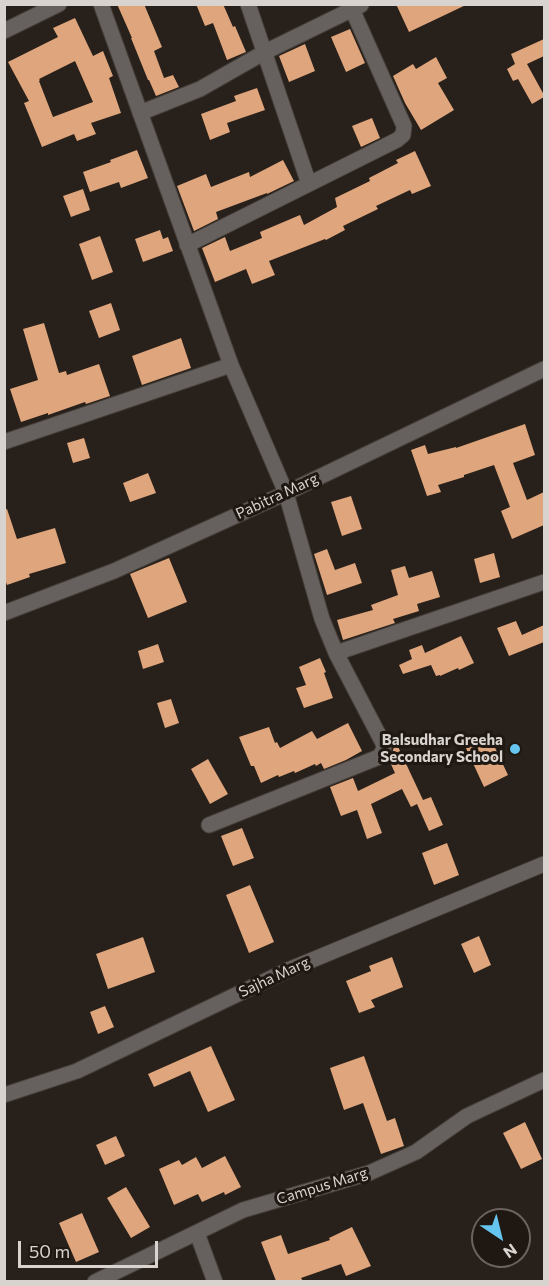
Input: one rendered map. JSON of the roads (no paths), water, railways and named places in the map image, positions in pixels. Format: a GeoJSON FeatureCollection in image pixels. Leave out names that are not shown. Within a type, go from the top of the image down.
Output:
{"type":"FeatureCollection","features":[{"type":"Feature","properties":{"kind":"street"},"geometry":{"type":"LineString","coordinates":[[4,31],[59,4]]}},
{"type":"Feature","properties":{"kind":"street"},"geometry":{"type":"LineString","coordinates":[[101,4],[231,365],[285,493],[322,619],[336,653],[384,745],[380,757],[209,825]]}},
{"type":"Feature","properties":{"kind":"street"},"geometry":{"type":"LineString","coordinates":[[249,4],[309,184]]}},
{"type":"Feature","properties":{"kind":"street"},"geometry":{"type":"LineString","coordinates":[[140,113],[200,89],[265,52],[357,7],[404,126],[403,135],[397,140],[187,245]]}},
{"type":"Feature","properties":{"kind":"street"},"geometry":{"type":"LineString","coordinates":[[4,442],[231,365]]}},
{"type":"Feature","properties":{"kind":"street","name":"Pabitra Marg"},"geometry":{"type":"LineString","coordinates":[[4,613],[114,571],[285,493],[544,369]]}},
{"type":"Feature","properties":{"kind":"street"},"geometry":{"type":"LineString","coordinates":[[336,653],[544,582]]}},
{"type":"Feature","properties":{"kind":"street","name":"Sajha Marg"},"geometry":{"type":"LineString","coordinates":[[4,1095],[77,1071],[288,970],[544,864]]}},
{"type":"Feature","properties":{"kind":"street","name":"Campus Marg"},"geometry":{"type":"LineString","coordinates":[[95,1281],[243,1210],[369,1173],[416,1152],[467,1116],[544,1080]]}},
{"type":"Feature","properties":{"kind":"street"},"geometry":{"type":"LineString","coordinates":[[197,1233],[215,1281]]}},
{"type":"Feature","properties":{"kind":"place","name":"Balsudhar Greeha Secondary School"},"geometry":{"type":"Point","coordinates":[515,749]}}]}
